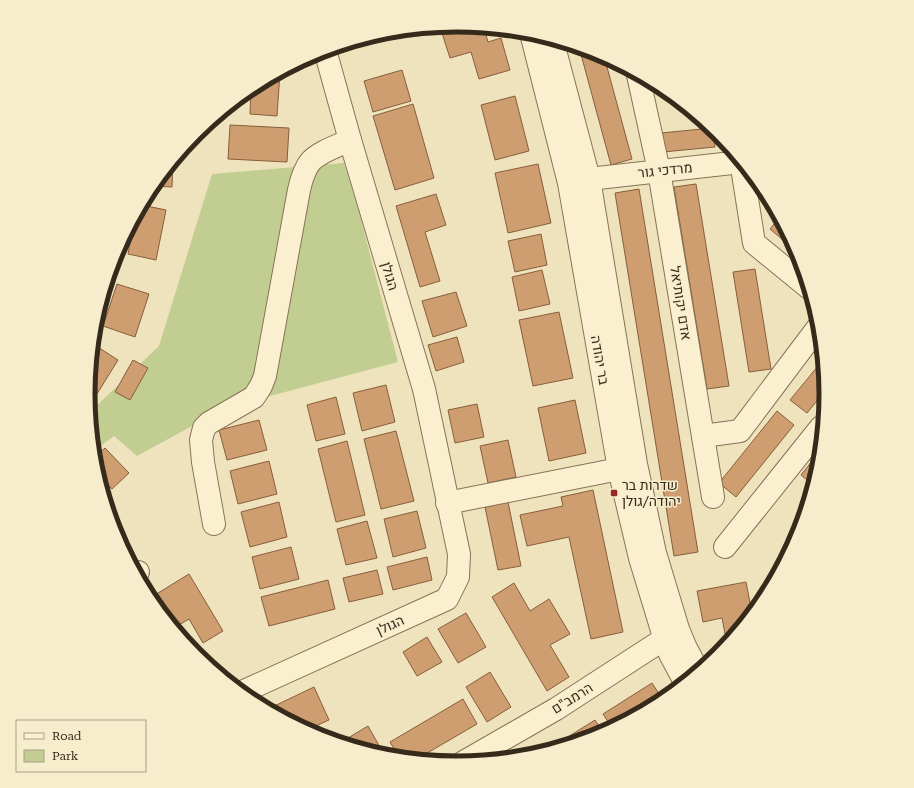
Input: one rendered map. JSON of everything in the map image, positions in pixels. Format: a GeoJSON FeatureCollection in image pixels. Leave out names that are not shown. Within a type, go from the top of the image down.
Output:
{"type":"FeatureCollection","features":[{"type":"Feature","properties":{"kind":"street","name":"בר יהודה"},"geometry":{"type":"LineString","coordinates":[[533,40],[569,183],[619,469],[640,558],[673,638],[695,667]]}},
{"type":"Feature","properties":{"kind":"street","name":"בר יהודה"},"geometry":{"type":"LineString","coordinates":[[554,45],[589,179],[636,464],[673,638],[670,654],[682,677]]}},
{"type":"Feature","properties":{"kind":"street","name":"הגולן"},"geometry":{"type":"LineString","coordinates":[[248,689],[447,599],[458,578],[459,554],[424,389],[350,140],[328,56]]}},
{"type":"Feature","properties":{"kind":"street","name":"אדם יקותיאל"},"geometry":{"type":"LineString","coordinates":[[640,81],[659,171],[712,497]]}},
{"type":"Feature","properties":{"kind":"street"},"geometry":{"type":"LineString","coordinates":[[214,524],[203,462],[201,440],[204,428],[209,423],[254,397],[261,386],[265,376],[303,175],[311,162],[324,152],[350,140]]}},
{"type":"Feature","properties":{"kind":"street","name":"מרדכי גור"},"geometry":{"type":"LineString","coordinates":[[589,179],[734,162]]}},
{"type":"Feature","properties":{"kind":"street"},"geometry":{"type":"LineString","coordinates":[[743,173],[754,243],[801,282]]}},
{"type":"Feature","properties":{"kind":"street"},"geometry":{"type":"LineString","coordinates":[[703,436],[740,431],[814,333]]}},
{"type":"Feature","properties":{"kind":"street"},"geometry":{"type":"LineString","coordinates":[[725,547],[817,432]]}},
{"type":"Feature","properties":{"kind":"street"},"geometry":{"type":"LineString","coordinates":[[447,503],[619,469]]}},
{"type":"Feature","properties":{"kind":"street","name":"הרמב\"ם"},"geometry":{"type":"LineString","coordinates":[[474,755],[556,709],[673,638]]}},
{"type":"Feature","properties":{"kind":"green space"},"geometry":{"type":"Polygon","coordinates":[[[344,163],[359,212],[398,362],[225,408],[137,456],[114,436],[99,447],[96,407],[159,346],[212,174],[344,163]]]}},
{"type":"Feature","properties":{"kind":"building"},"geometry":{"type":"Polygon","coordinates":[[[442,33],[486,33],[488,42],[501,38],[510,70],[479,79],[471,52],[450,58],[442,33]]]}},
{"type":"Feature","properties":{"kind":"building"},"geometry":{"type":"Polygon","coordinates":[[[581,54],[606,64],[632,159],[611,165],[581,54]]]}},
{"type":"Feature","properties":{"kind":"building"},"geometry":{"type":"Polygon","coordinates":[[[402,70],[411,101],[373,112],[364,81],[402,70]]]}},
{"type":"Feature","properties":{"kind":"building"},"geometry":{"type":"Polygon","coordinates":[[[280,78],[277,116],[250,114],[251,97],[280,78]]]}},
{"type":"Feature","properties":{"kind":"building"},"geometry":{"type":"Polygon","coordinates":[[[515,96],[529,151],[495,160],[481,105],[515,96]]]}},
{"type":"Feature","properties":{"kind":"building"},"geometry":{"type":"Polygon","coordinates":[[[413,104],[434,178],[395,190],[373,116],[413,104]]]}},
{"type":"Feature","properties":{"kind":"building"},"geometry":{"type":"Polygon","coordinates":[[[230,125],[289,128],[287,162],[228,159],[230,125]]]}},
{"type":"Feature","properties":{"kind":"building"},"geometry":{"type":"Polygon","coordinates":[[[703,129],[714,139],[715,147],[663,152],[661,133],[703,129]]]}},
{"type":"Feature","properties":{"kind":"building"},"geometry":{"type":"Polygon","coordinates":[[[538,164],[551,223],[508,233],[495,173],[538,164]]]}},
{"type":"Feature","properties":{"kind":"building"},"geometry":{"type":"Polygon","coordinates":[[[173,171],[172,187],[161,186],[173,171]]]}},
{"type":"Feature","properties":{"kind":"building"},"geometry":{"type":"Polygon","coordinates":[[[696,184],[729,386],[707,389],[674,187],[696,184]]]}},
{"type":"Feature","properties":{"kind":"building"},"geometry":{"type":"Polygon","coordinates":[[[639,189],[698,552],[674,556],[615,193],[639,189]]]}},
{"type":"Feature","properties":{"kind":"building"},"geometry":{"type":"Polygon","coordinates":[[[436,194],[446,225],[425,232],[440,281],[420,287],[396,206],[436,194]]]}},
{"type":"Feature","properties":{"kind":"building"},"geometry":{"type":"Polygon","coordinates":[[[147,206],[166,210],[156,260],[128,254],[132,235],[147,206]]]}},
{"type":"Feature","properties":{"kind":"building"},"geometry":{"type":"Polygon","coordinates":[[[776,222],[786,242],[770,229],[776,222]]]}},
{"type":"Feature","properties":{"kind":"building"},"geometry":{"type":"Polygon","coordinates":[[[541,234],[547,265],[515,272],[508,241],[541,234]]]}},
{"type":"Feature","properties":{"kind":"building"},"geometry":{"type":"Polygon","coordinates":[[[755,269],[771,369],[749,372],[733,272],[755,269]]]}},
{"type":"Feature","properties":{"kind":"building"},"geometry":{"type":"Polygon","coordinates":[[[542,270],[550,304],[519,311],[512,277],[542,270]]]}},
{"type":"Feature","properties":{"kind":"building"},"geometry":{"type":"Polygon","coordinates":[[[117,284],[149,294],[135,337],[103,326],[117,284]]]}},
{"type":"Feature","properties":{"kind":"building"},"geometry":{"type":"Polygon","coordinates":[[[456,292],[467,326],[433,337],[422,301],[456,292]]]}},
{"type":"Feature","properties":{"kind":"building"},"geometry":{"type":"Polygon","coordinates":[[[559,312],[573,378],[533,386],[519,320],[559,312]]]}},
{"type":"Feature","properties":{"kind":"building"},"geometry":{"type":"Polygon","coordinates":[[[457,337],[464,362],[436,371],[428,345],[457,337]]]}},
{"type":"Feature","properties":{"kind":"building"},"geometry":{"type":"Polygon","coordinates":[[[98,347],[118,360],[95,397],[98,347]]]}},
{"type":"Feature","properties":{"kind":"building"},"geometry":{"type":"Polygon","coordinates":[[[133,360],[148,368],[130,400],[115,392],[133,360]]]}},
{"type":"Feature","properties":{"kind":"building"},"geometry":{"type":"Polygon","coordinates":[[[818,366],[819,399],[807,413],[790,400],[818,366]]]}},
{"type":"Feature","properties":{"kind":"building"},"geometry":{"type":"Polygon","coordinates":[[[386,385],[395,422],[362,431],[353,393],[386,385]]]}},
{"type":"Feature","properties":{"kind":"building"},"geometry":{"type":"Polygon","coordinates":[[[336,397],[345,434],[316,441],[307,405],[336,397]]]}},
{"type":"Feature","properties":{"kind":"building"},"geometry":{"type":"Polygon","coordinates":[[[575,400],[586,453],[549,461],[538,408],[575,400]]]}},
{"type":"Feature","properties":{"kind":"building"},"geometry":{"type":"Polygon","coordinates":[[[477,404],[484,437],[455,443],[448,410],[477,404]]]}},
{"type":"Feature","properties":{"kind":"building"},"geometry":{"type":"Polygon","coordinates":[[[777,411],[794,425],[736,497],[719,483],[777,411]]]}},
{"type":"Feature","properties":{"kind":"building"},"geometry":{"type":"Polygon","coordinates":[[[259,420],[267,450],[227,460],[219,430],[259,420]]]}},
{"type":"Feature","properties":{"kind":"building"},"geometry":{"type":"Polygon","coordinates":[[[396,431],[414,501],[381,509],[364,439],[396,431]]]}},
{"type":"Feature","properties":{"kind":"building"},"geometry":{"type":"Polygon","coordinates":[[[508,440],[516,477],[488,483],[480,446],[508,440]]]}},
{"type":"Feature","properties":{"kind":"building"},"geometry":{"type":"Polygon","coordinates":[[[347,441],[365,515],[336,522],[318,449],[347,441]]]}},
{"type":"Feature","properties":{"kind":"building"},"geometry":{"type":"Polygon","coordinates":[[[105,448],[129,473],[112,489],[106,483],[100,453],[105,448]]]}},
{"type":"Feature","properties":{"kind":"building"},"geometry":{"type":"Polygon","coordinates":[[[813,460],[808,481],[801,475],[813,460]]]}},
{"type":"Feature","properties":{"kind":"building"},"geometry":{"type":"Polygon","coordinates":[[[269,461],[277,494],[238,504],[230,471],[269,461]]]}},
{"type":"Feature","properties":{"kind":"building"},"geometry":{"type":"Polygon","coordinates":[[[593,490],[623,632],[591,639],[569,537],[527,546],[520,515],[563,506],[561,497],[593,490]]]}},
{"type":"Feature","properties":{"kind":"building"},"geometry":{"type":"Polygon","coordinates":[[[279,502],[287,537],[250,547],[241,512],[279,502]]]}},
{"type":"Feature","properties":{"kind":"building"},"geometry":{"type":"Polygon","coordinates":[[[508,502],[521,566],[498,570],[485,507],[508,502]]]}},
{"type":"Feature","properties":{"kind":"building"},"geometry":{"type":"Polygon","coordinates":[[[417,511],[426,548],[393,557],[384,519],[417,511]]]}},
{"type":"Feature","properties":{"kind":"building"},"geometry":{"type":"Polygon","coordinates":[[[367,521],[377,558],[346,565],[337,529],[367,521]]]}},
{"type":"Feature","properties":{"kind":"building"},"geometry":{"type":"Polygon","coordinates":[[[291,547],[299,579],[260,589],[252,557],[291,547]]]}},
{"type":"Feature","properties":{"kind":"building"},"geometry":{"type":"Polygon","coordinates":[[[427,557],[432,580],[393,590],[387,567],[427,557]]]}},
{"type":"Feature","properties":{"kind":"building"},"geometry":{"type":"Polygon","coordinates":[[[377,570],[383,594],[349,602],[343,578],[377,570]]]}},
{"type":"Feature","properties":{"kind":"building"},"geometry":{"type":"Polygon","coordinates":[[[189,574],[223,631],[203,643],[189,619],[179,625],[156,595],[189,574]]]}},
{"type":"Feature","properties":{"kind":"building"},"geometry":{"type":"Polygon","coordinates":[[[328,580],[335,609],[269,626],[261,597],[328,580]]]}},
{"type":"Feature","properties":{"kind":"building"},"geometry":{"type":"Polygon","coordinates":[[[746,582],[750,605],[726,637],[722,618],[703,622],[697,591],[746,582]]]}},
{"type":"Feature","properties":{"kind":"building"},"geometry":{"type":"Polygon","coordinates":[[[514,583],[530,611],[549,599],[570,634],[550,645],[569,677],[547,691],[492,597],[514,583]]]}},
{"type":"Feature","properties":{"kind":"building"},"geometry":{"type":"Polygon","coordinates":[[[466,613],[486,647],[458,663],[438,629],[466,613]]]}},
{"type":"Feature","properties":{"kind":"building"},"geometry":{"type":"Polygon","coordinates":[[[427,637],[442,662],[417,676],[403,652],[427,637]]]}},
{"type":"Feature","properties":{"kind":"building"},"geometry":{"type":"Polygon","coordinates":[[[490,672],[511,707],[487,722],[466,687],[490,672]]]}},
{"type":"Feature","properties":{"kind":"building"},"geometry":{"type":"Polygon","coordinates":[[[652,683],[659,694],[638,708],[609,723],[603,714],[652,683]]]}},
{"type":"Feature","properties":{"kind":"building"},"geometry":{"type":"Polygon","coordinates":[[[314,687],[329,720],[315,727],[273,706],[314,687]]]}},
{"type":"Feature","properties":{"kind":"building"},"geometry":{"type":"Polygon","coordinates":[[[463,699],[477,724],[425,754],[395,751],[390,742],[463,699]]]}},
{"type":"Feature","properties":{"kind":"building"},"geometry":{"type":"Polygon","coordinates":[[[595,720],[599,727],[573,737],[562,740],[595,720]]]}},
{"type":"Feature","properties":{"kind":"building"},"geometry":{"type":"Polygon","coordinates":[[[368,726],[380,748],[363,744],[348,738],[368,726]]]}},
{"type":"Feature","properties":{"kind":"place","name":"שדרות בר יהודה/גולן"},"geometry":{"type":"Point","coordinates":[614,493]}}]}
